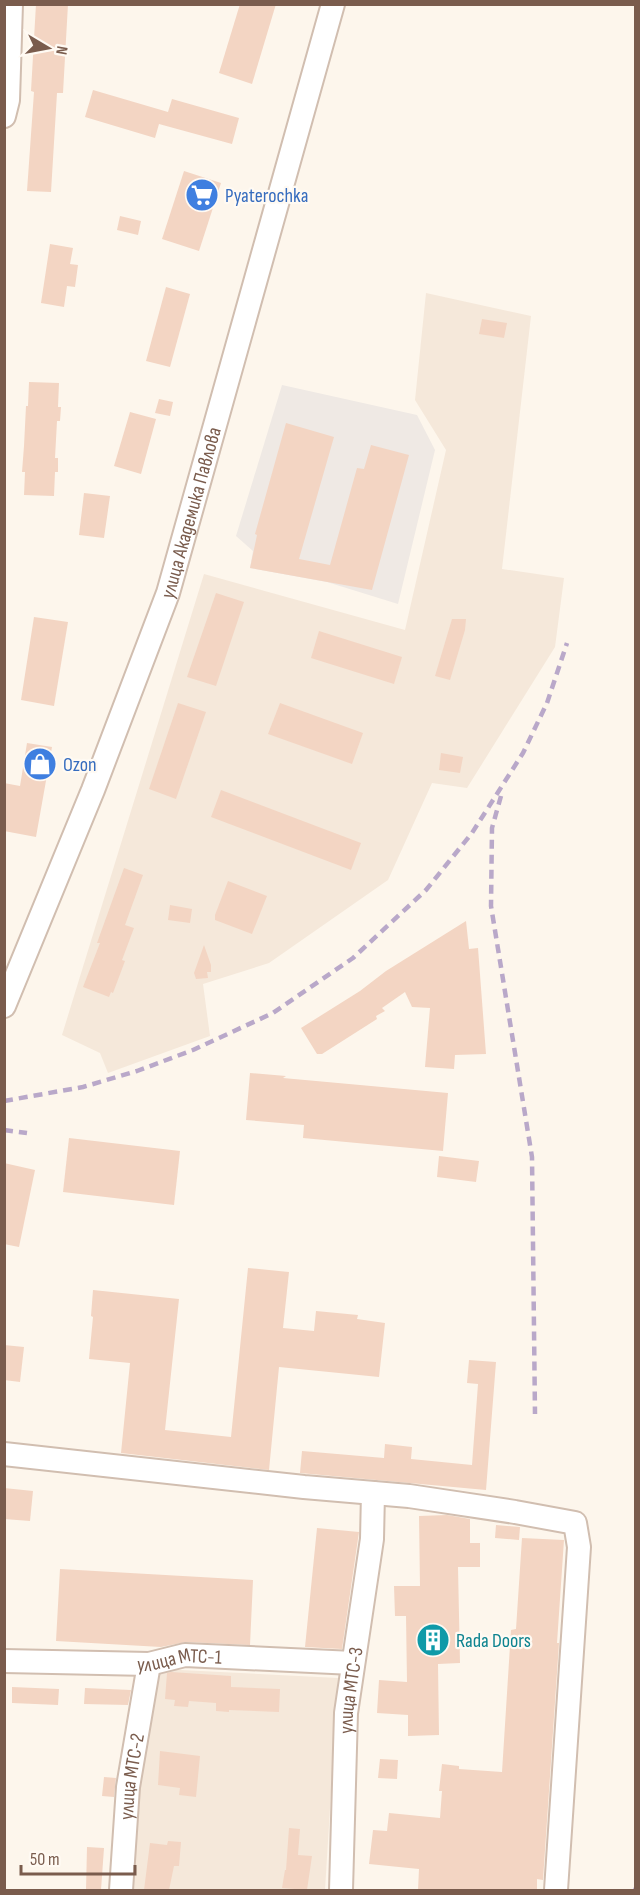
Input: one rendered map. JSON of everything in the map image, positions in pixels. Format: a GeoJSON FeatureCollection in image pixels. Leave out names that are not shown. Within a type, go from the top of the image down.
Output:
{"type":"FeatureCollection","features":[{"type":"Feature","properties":{"kind":"street"},"geometry":{"type":"LineString","coordinates":[[4,116],[8,100],[11,4]]}},
{"type":"Feature","properties":{"kind":"street","name":"улица Академика Павлова"},"geometry":{"type":"LineString","coordinates":[[4,1006],[93,790],[168,593],[333,4]]}},
{"type":"Feature","properties":{"kind":"street"},"geometry":{"type":"LineString","coordinates":[[4,1454],[304,1487],[373,1492],[575,1523],[579,1547],[556,1890]]}},
{"type":"Feature","properties":{"kind":"street","name":"улица МТС-3"},"geometry":{"type":"LineString","coordinates":[[341,1890],[346,1713],[372,1539],[373,1492]]}},
{"type":"Feature","properties":{"kind":"street","name":"улица МТС-1"},"geometry":{"type":"LineString","coordinates":[[4,1661],[149,1664],[185,1655],[353,1663]]}},
{"type":"Feature","properties":{"kind":"street","name":"улица МТС-2"},"geometry":{"type":"LineString","coordinates":[[121,1890],[128,1787],[149,1664]]}},
{"type":"Feature","properties":{"kind":"shaded area"},"geometry":{"type":"Polygon","coordinates":[[[426,293],[531,316],[502,569],[564,578],[555,647],[467,788],[432,783],[388,880],[269,963],[203,984],[210,1036],[108,1073],[100,1053],[62,1035],[204,574],[405,630],[446,450],[415,400],[426,293]]]}},
{"type":"Feature","properties":{"kind":"shaded area"},"geometry":{"type":"Polygon","coordinates":[[[282,385],[417,415],[435,450],[398,604],[327,582],[250,568],[253,551],[236,536],[282,385]]]}},
{"type":"Feature","properties":{"kind":"shaded area"},"geometry":{"type":"Polygon","coordinates":[[[160,1669],[338,1678],[325,1890],[131,1890],[137,1789],[160,1669]]]}},
{"type":"Feature","properties":{"kind":"building"},"geometry":{"type":"Polygon","coordinates":[[[36,4],[68,4],[63,93],[57,93],[51,192],[27,191],[34,92],[31,91],[36,4]]]}},
{"type":"Feature","properties":{"kind":"building"},"geometry":{"type":"Polygon","coordinates":[[[240,4],[276,4],[252,84],[219,73],[240,4]]]}},
{"type":"Feature","properties":{"kind":"building"},"geometry":{"type":"Polygon","coordinates":[[[93,90],[168,112],[172,99],[239,118],[232,144],[159,124],[155,138],[85,117],[93,90]]]}},
{"type":"Feature","properties":{"kind":"building"},"geometry":{"type":"Polygon","coordinates":[[[184,171],[221,183],[199,251],[162,239],[184,171]]]}},
{"type":"Feature","properties":{"kind":"building"},"geometry":{"type":"Polygon","coordinates":[[[120,216],[141,221],[138,235],[117,230],[120,216]]]}},
{"type":"Feature","properties":{"kind":"building"},"geometry":{"type":"Polygon","coordinates":[[[50,244],[73,248],[70,264],[78,265],[75,287],[67,286],[64,307],[41,303],[50,244]]]}},
{"type":"Feature","properties":{"kind":"building"},"geometry":{"type":"Polygon","coordinates":[[[166,287],[190,294],[170,367],[146,361],[166,287]]]}},
{"type":"Feature","properties":{"kind":"building"},"geometry":{"type":"Polygon","coordinates":[[[482,319],[507,323],[504,338],[479,334],[482,319]]]}},
{"type":"Feature","properties":{"kind":"building"},"geometry":{"type":"Polygon","coordinates":[[[29,382],[59,383],[58,407],[61,407],[60,421],[57,421],[55,458],[58,458],[58,472],[55,472],[54,496],[24,495],[25,472],[22,472],[29,382]]]}},
{"type":"Feature","properties":{"kind":"building"},"geometry":{"type":"Polygon","coordinates":[[[159,399],[173,402],[170,416],[155,413],[159,399]]]}},
{"type":"Feature","properties":{"kind":"building"},"geometry":{"type":"Polygon","coordinates":[[[130,412],[156,419],[141,474],[114,466],[130,412]]]}},
{"type":"Feature","properties":{"kind":"building"},"geometry":{"type":"Polygon","coordinates":[[[286,423],[334,437],[299,559],[330,565],[357,468],[364,469],[371,445],[409,455],[372,590],[250,568],[257,535],[255,534],[286,423]]]}},
{"type":"Feature","properties":{"kind":"building"},"geometry":{"type":"Polygon","coordinates":[[[84,493],[110,496],[104,538],[79,535],[84,493]]]}},
{"type":"Feature","properties":{"kind":"building"},"geometry":{"type":"Polygon","coordinates":[[[216,593],[244,602],[216,686],[187,677],[216,593]]]}},
{"type":"Feature","properties":{"kind":"building"},"geometry":{"type":"Polygon","coordinates":[[[34,617],[68,622],[54,706],[21,700],[34,617]]]}},
{"type":"Feature","properties":{"kind":"building"},"geometry":{"type":"Polygon","coordinates":[[[452,619],[466,619],[465,630],[450,680],[435,676],[452,619]]]}},
{"type":"Feature","properties":{"kind":"building"},"geometry":{"type":"Polygon","coordinates":[[[319,631],[402,657],[394,684],[311,658],[319,631]]]}},
{"type":"Feature","properties":{"kind":"building"},"geometry":{"type":"Polygon","coordinates":[[[178,703],[206,712],[176,799],[149,789],[178,703]]]}},
{"type":"Feature","properties":{"kind":"building"},"geometry":{"type":"Polygon","coordinates":[[[280,703],[363,733],[352,764],[268,734],[280,703]]]}},
{"type":"Feature","properties":{"kind":"building"},"geometry":{"type":"Polygon","coordinates":[[[27,743],[52,747],[36,837],[4,831],[4,783],[20,786],[27,743]]]}},
{"type":"Feature","properties":{"kind":"building"},"geometry":{"type":"Polygon","coordinates":[[[441,753],[463,757],[460,773],[439,770],[441,753]]]}},
{"type":"Feature","properties":{"kind":"building"},"geometry":{"type":"Polygon","coordinates":[[[221,790],[361,843],[351,870],[211,817],[221,790]]]}},
{"type":"Feature","properties":{"kind":"building"},"geometry":{"type":"Polygon","coordinates":[[[124,868],[143,875],[125,925],[134,928],[122,960],[125,961],[113,993],[111,992],[109,997],[83,987],[124,868]]]}},
{"type":"Feature","properties":{"kind":"building"},"geometry":{"type":"Polygon","coordinates":[[[228,881],[267,896],[252,934],[215,920],[228,881]]]}},
{"type":"Feature","properties":{"kind":"building"},"geometry":{"type":"Polygon","coordinates":[[[170,905],[192,909],[190,923],[168,920],[170,905]]]}},
{"type":"Feature","properties":{"kind":"building"},"geometry":{"type":"Polygon","coordinates":[[[466,921],[469,949],[478,948],[486,1054],[455,1055],[454,1069],[425,1067],[430,1008],[412,1007],[405,992],[382,1008],[385,1011],[376,1016],[377,1019],[322,1054],[317,1054],[301,1028],[466,921]]]}},
{"type":"Feature","properties":{"kind":"building"},"geometry":{"type":"Polygon","coordinates":[[[204,945],[211,972],[207,972],[208,978],[196,979],[194,973],[204,945]]]}},
{"type":"Feature","properties":{"kind":"building"},"geometry":{"type":"Polygon","coordinates":[[[250,1073],[448,1093],[443,1151],[303,1138],[304,1125],[246,1120],[250,1073]]]}},
{"type":"Feature","properties":{"kind":"building"},"geometry":{"type":"Polygon","coordinates":[[[69,1138],[180,1151],[174,1205],[63,1192],[69,1138]]]}},
{"type":"Feature","properties":{"kind":"building"},"geometry":{"type":"Polygon","coordinates":[[[439,1156],[479,1161],[476,1182],[437,1177],[439,1156]]]}},
{"type":"Feature","properties":{"kind":"building"},"geometry":{"type":"Polygon","coordinates":[[[4,1163],[35,1170],[19,1247],[4,1244],[4,1163]]]}},
{"type":"Feature","properties":{"kind":"building"},"geometry":{"type":"Polygon","coordinates":[[[248,1268],[289,1272],[283,1328],[314,1331],[316,1311],[358,1315],[357,1319],[385,1323],[379,1377],[279,1367],[269,1470],[121,1453],[130,1363],[89,1359],[93,1290],[179,1299],[165,1430],[231,1437],[248,1268]]]}},
{"type":"Feature","properties":{"kind":"building"},"geometry":{"type":"Polygon","coordinates":[[[4,1345],[24,1347],[20,1382],[4,1380],[4,1345]]]}},
{"type":"Feature","properties":{"kind":"building"},"geometry":{"type":"Polygon","coordinates":[[[469,1360],[496,1362],[486,1490],[300,1473],[302,1451],[384,1458],[385,1444],[412,1447],[411,1459],[472,1465],[478,1384],[467,1383],[469,1360]]]}},
{"type":"Feature","properties":{"kind":"building"},"geometry":{"type":"Polygon","coordinates":[[[4,1488],[33,1491],[30,1521],[4,1519],[4,1488]]]}},
{"type":"Feature","properties":{"kind":"building","name":"Rada Doors"},"geometry":{"type":"Polygon","coordinates":[[[447,1515],[470,1519],[470,1543],[480,1543],[480,1567],[458,1567],[460,1663],[438,1664],[439,1735],[408,1736],[408,1715],[377,1713],[379,1680],[407,1682],[406,1616],[395,1616],[394,1586],[420,1586],[419,1516],[447,1515]]]}},
{"type":"Feature","properties":{"kind":"building"},"geometry":{"type":"Polygon","coordinates":[[[496,1525],[520,1527],[519,1540],[495,1538],[496,1525]]]}},
{"type":"Feature","properties":{"kind":"building"},"geometry":{"type":"Polygon","coordinates":[[[317,1528],[359,1532],[342,1649],[305,1647],[317,1528]]]}},
{"type":"Feature","properties":{"kind":"building"},"geometry":{"type":"Polygon","coordinates":[[[522,1538],[564,1540],[543,1880],[537,1879],[537,1890],[418,1890],[419,1869],[369,1864],[373,1830],[387,1831],[389,1813],[440,1818],[442,1791],[439,1791],[442,1764],[459,1766],[459,1769],[502,1772],[511,1630],[516,1629],[522,1538]]]}},
{"type":"Feature","properties":{"kind":"building"},"geometry":{"type":"Polygon","coordinates":[[[60,1569],[253,1580],[250,1645],[186,1642],[161,1647],[56,1641],[60,1569]]]}},
{"type":"Feature","properties":{"kind":"building"},"geometry":{"type":"Polygon","coordinates":[[[167,1673],[231,1676],[231,1687],[280,1689],[279,1712],[216,1711],[216,1703],[189,1701],[188,1707],[174,1706],[175,1700],[165,1699],[167,1673]]]}},
{"type":"Feature","properties":{"kind":"building"},"geometry":{"type":"Polygon","coordinates":[[[12,1687],[59,1689],[58,1705],[12,1703],[12,1687]]]}},
{"type":"Feature","properties":{"kind":"building"},"geometry":{"type":"Polygon","coordinates":[[[85,1688],[131,1690],[128,1705],[84,1704],[85,1688]]]}},
{"type":"Feature","properties":{"kind":"building"},"geometry":{"type":"Polygon","coordinates":[[[160,1751],[200,1756],[196,1797],[179,1795],[180,1788],[158,1785],[160,1751]]]}},
{"type":"Feature","properties":{"kind":"building"},"geometry":{"type":"Polygon","coordinates":[[[380,1759],[398,1760],[397,1779],[378,1778],[380,1759]]]}},
{"type":"Feature","properties":{"kind":"building"},"geometry":{"type":"Polygon","coordinates":[[[104,1777],[116,1778],[114,1797],[102,1796],[104,1777]]]}},
{"type":"Feature","properties":{"kind":"building"},"geometry":{"type":"Polygon","coordinates":[[[289,1828],[300,1829],[298,1855],[312,1856],[307,1890],[282,1888],[286,1870],[289,1828]]]}},
{"type":"Feature","properties":{"kind":"building"},"geometry":{"type":"Polygon","coordinates":[[[168,1841],[181,1842],[179,1866],[174,1866],[169,1890],[144,1890],[150,1843],[167,1845],[168,1841]]]}},
{"type":"Feature","properties":{"kind":"building"},"geometry":{"type":"Polygon","coordinates":[[[87,1847],[104,1848],[101,1890],[86,1890],[87,1847]]]}},
{"type":"Feature","properties":{"kind":"railway"},"geometry":{"type":"LineString","coordinates":[[4,1101],[83,1087],[137,1071],[193,1050],[273,1013],[353,958],[426,890],[472,833],[523,753],[547,703],[567,643]]}},
{"type":"Feature","properties":{"kind":"railway"},"geometry":{"type":"LineString","coordinates":[[501,796],[492,828],[491,906],[532,1157],[535,1414]]}},
{"type":"Feature","properties":{"kind":"railway"},"geometry":{"type":"LineString","coordinates":[[4,1130],[27,1133]]}},
{"type":"Feature","properties":{"kind":"place","name":"Pyaterochka"},"geometry":{"type":"Point","coordinates":[202,195]}},
{"type":"Feature","properties":{"kind":"place","name":"Ozon"},"geometry":{"type":"Point","coordinates":[40,764]}},
{"type":"Feature","properties":{"kind":"place","name":"Rada Doors"},"geometry":{"type":"Point","coordinates":[433,1640]}}]}
